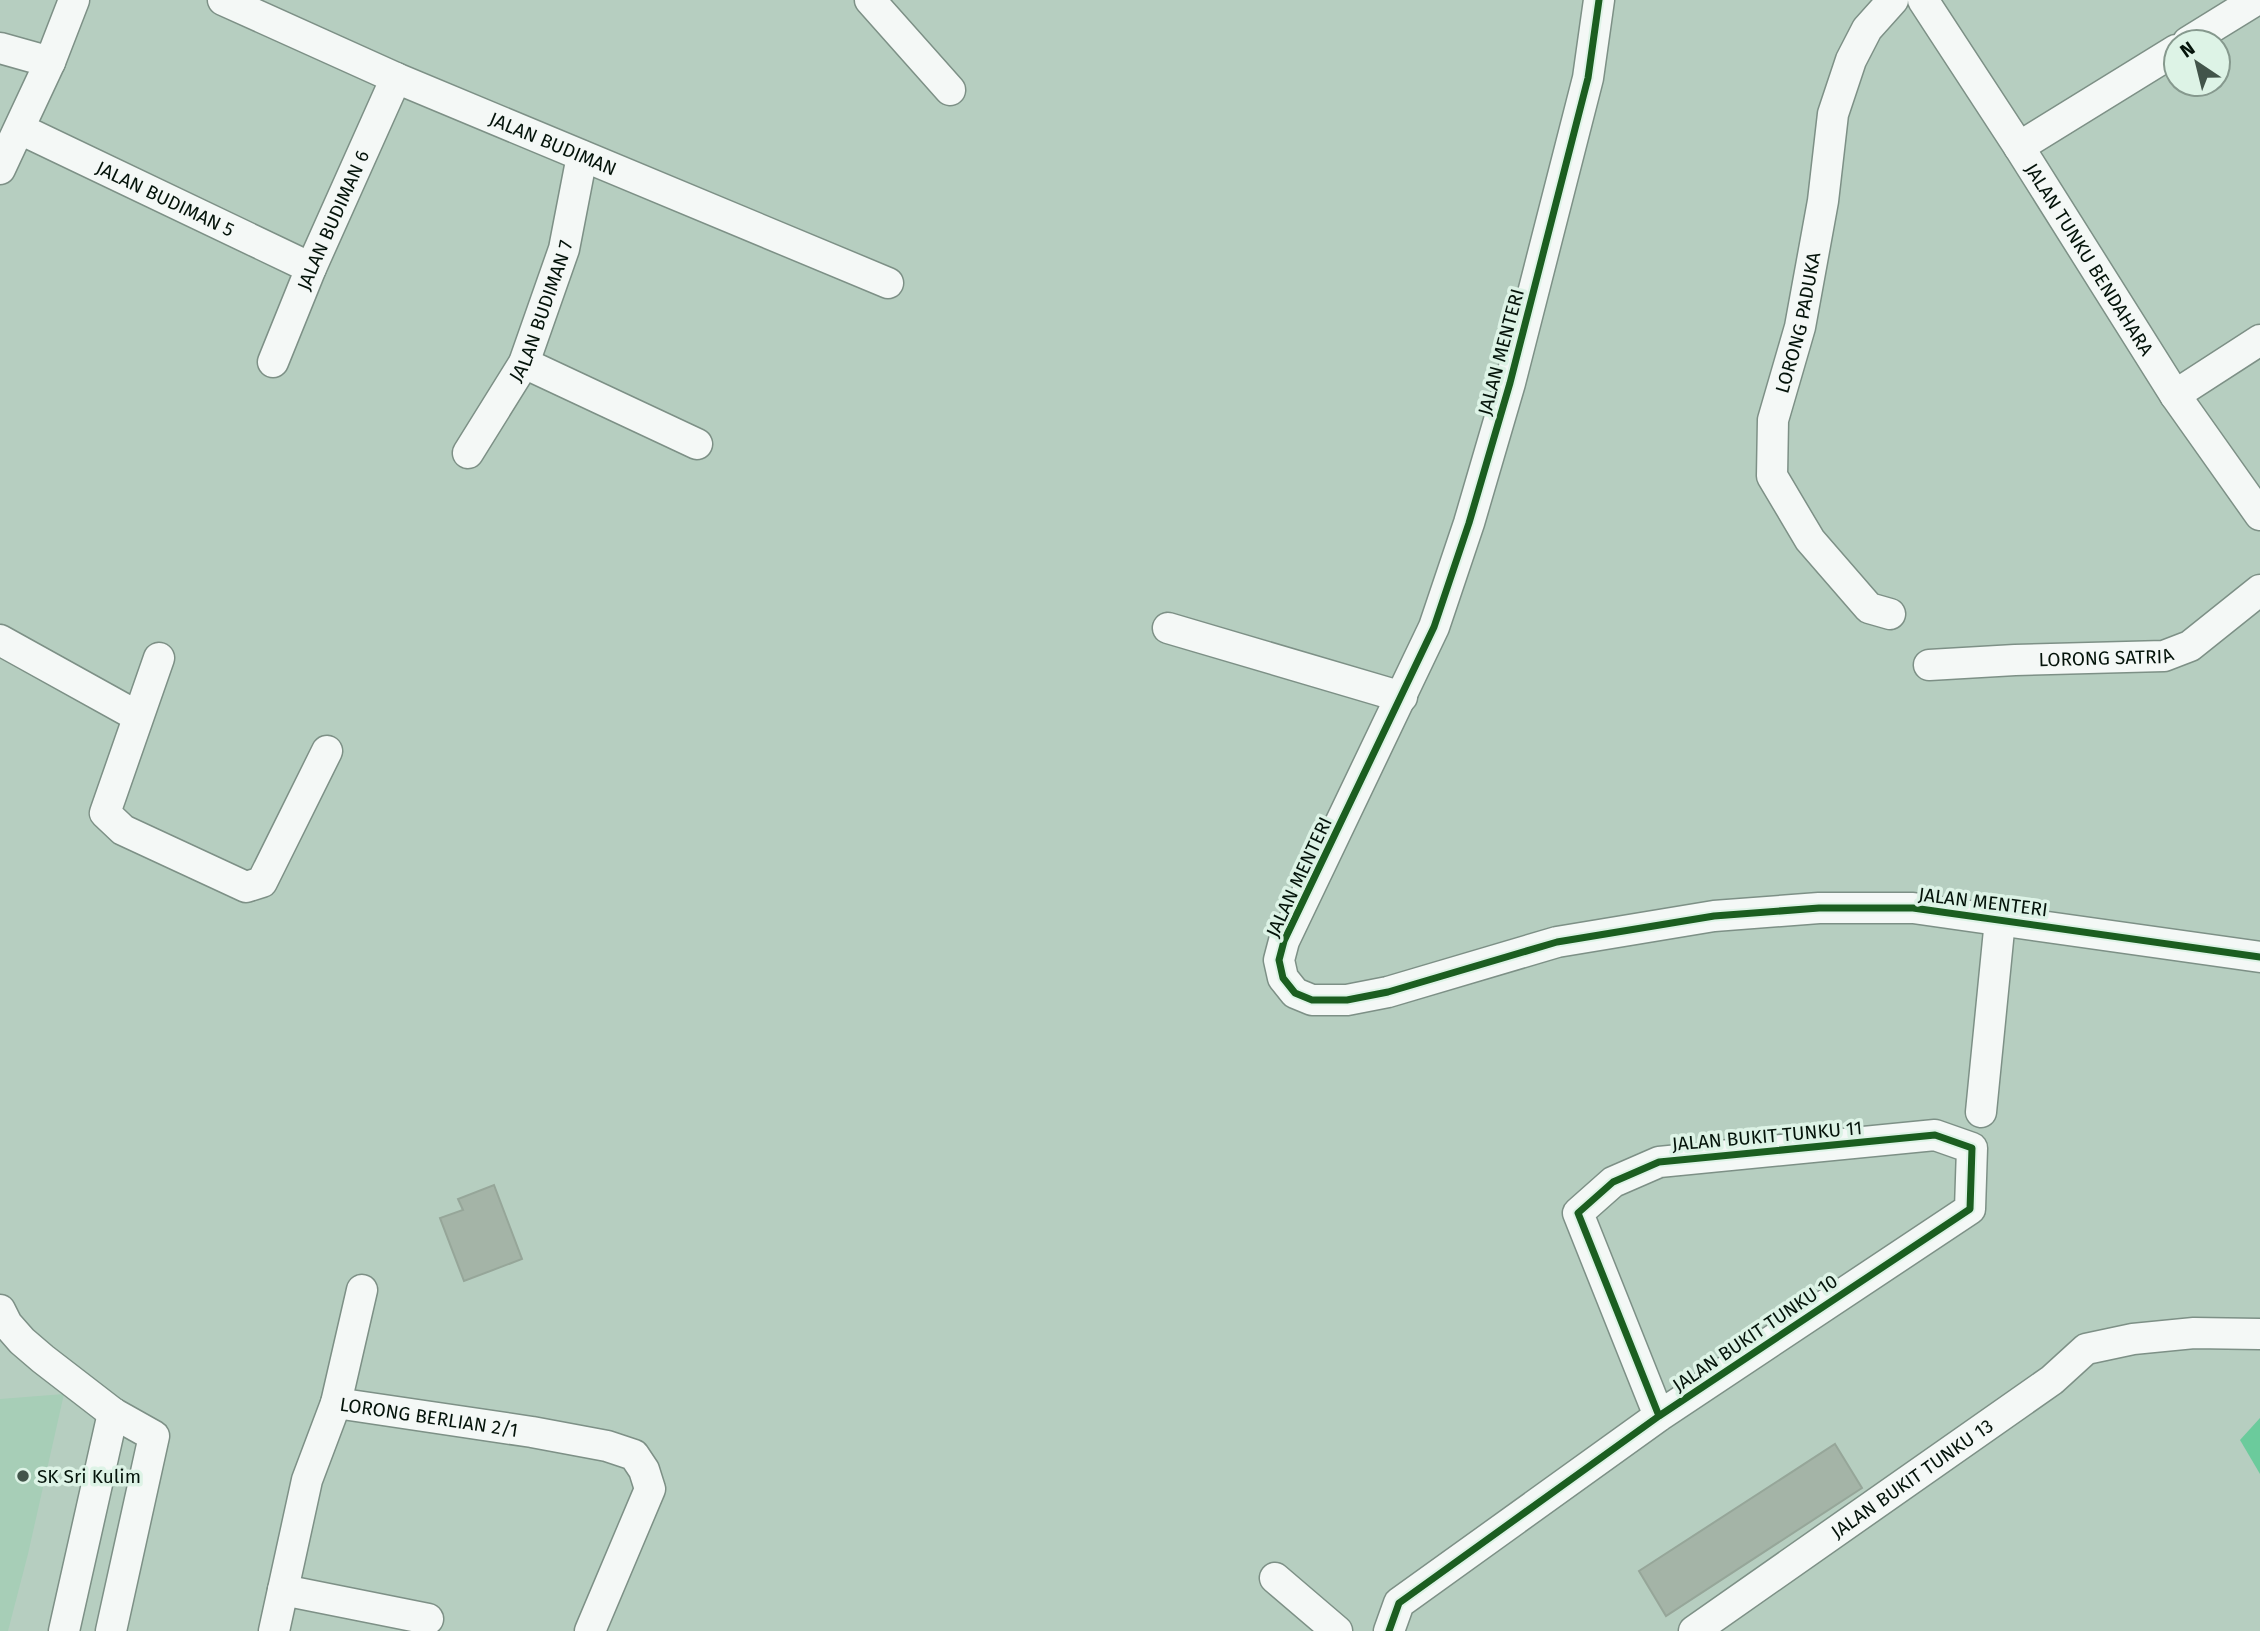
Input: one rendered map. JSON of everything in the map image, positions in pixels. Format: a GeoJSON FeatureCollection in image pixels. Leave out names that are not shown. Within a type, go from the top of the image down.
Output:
{"type":"FeatureCollection","features":[{"type":"Feature","properties":{"kind":"street"},"geometry":{"type":"LineString","coordinates":[[0,169],[50,62],[74,0]]}},
{"type":"Feature","properties":{"kind":"street","name":"JALAN BUDIMAN"},"geometry":{"type":"LineString","coordinates":[[223,0],[396,78],[888,283]]}},
{"type":"Feature","properties":{"kind":"street"},"geometry":{"type":"LineString","coordinates":[[870,0],[950,90]]}},
{"type":"Feature","properties":{"kind":"street","name":"JALAN MENTERI"},"geometry":{"type":"LineString","coordinates":[[1599,0],[1588,78],[1510,383],[1469,523],[1434,627],[1284,941],[1279,960],[1283,978],[1295,993],[1312,1000],[1347,1000],[1558,942],[1714,916],[1819,908],[1913,908],[2260,957]]}},
{"type":"Feature","properties":{"kind":"street","name":"LORONG PADUKA"},"geometry":{"type":"LineString","coordinates":[[1890,614],[1868,608],[1810,540],[1772,476],[1773,420],[1800,327],[1823,201],[1833,114],[1851,60],[1867,29],[1893,0]]}},
{"type":"Feature","properties":{"kind":"street","name":"JALAN TUNKU BENDAHARA"},"geometry":{"type":"LineString","coordinates":[[1923,0],[2175,395],[2260,515]]}},
{"type":"Feature","properties":{"kind":"street"},"geometry":{"type":"LineString","coordinates":[[2211,28],[2256,0]]}},
{"type":"Feature","properties":{"kind":"street"},"geometry":{"type":"LineString","coordinates":[[0,48],[50,62]]}},
{"type":"Feature","properties":{"kind":"street"},"geometry":{"type":"LineString","coordinates":[[2019,147],[2162,59]]}},
{"type":"Feature","properties":{"kind":"street","name":"JALAN BUDIMAN 6"},"geometry":{"type":"LineString","coordinates":[[273,362],[311,268],[396,78]]}},
{"type":"Feature","properties":{"kind":"street","name":"JALAN BUDIMAN 5"},"geometry":{"type":"LineString","coordinates":[[20,129],[311,268]]}},
{"type":"Feature","properties":{"kind":"street","name":"JALAN BUDIMAN 7"},"geometry":{"type":"LineString","coordinates":[[468,453],[524,363],[564,249],[582,156]]}},
{"type":"Feature","properties":{"kind":"street"},"geometry":{"type":"LineString","coordinates":[[2175,395],[2260,340]]}},
{"type":"Feature","properties":{"kind":"street"},"geometry":{"type":"LineString","coordinates":[[524,363],[697,444]]}},
{"type":"Feature","properties":{"kind":"street","name":"LORONG SATRIA"},"geometry":{"type":"LineString","coordinates":[[1929,665],[2164,656],[2190,646],[2260,590]]}},
{"type":"Feature","properties":{"kind":"street"},"geometry":{"type":"LineString","coordinates":[[1168,628],[1402,697]]}},
{"type":"Feature","properties":{"kind":"street"},"geometry":{"type":"LineString","coordinates":[[0,640],[138,716]]}},
{"type":"Feature","properties":{"kind":"street"},"geometry":{"type":"LineString","coordinates":[[159,658],[105,813],[124,830],[246,887],[262,882],[327,751]]}},
{"type":"Feature","properties":{"kind":"street"},"geometry":{"type":"LineString","coordinates":[[1981,1112],[2000,920]]}},
{"type":"Feature","properties":{"kind":"street","name":"JALAN BUKIT TUNKU 11"},"geometry":{"type":"LineString","coordinates":[[1659,1416],[1578,1213],[1613,1182],[1659,1162],[1936,1135],[1972,1148]]}},
{"type":"Feature","properties":{"kind":"street","name":"JALAN BUKIT TUNKU 10"},"geometry":{"type":"LineString","coordinates":[[1389,1631],[1399,1603],[1659,1416],[1970,1209],[1972,1148]]}},
{"type":"Feature","properties":{"kind":"street"},"geometry":{"type":"LineString","coordinates":[[336,1404],[362,1290]]}},
{"type":"Feature","properties":{"kind":"street"},"geometry":{"type":"LineString","coordinates":[[0,1310],[7,1324],[22,1341],[113,1413],[154,1436],[111,1631]]}},
{"type":"Feature","properties":{"kind":"street","name":"JALAN BUKIT TUNKU 13"},"geometry":{"type":"LineString","coordinates":[[1694,1631],[2052,1380],[2086,1349],[2133,1339],[2194,1333],[2260,1334]]}},
{"type":"Feature","properties":{"kind":"street","name":"LORONG BERLIAN 2/1"},"geometry":{"type":"LineString","coordinates":[[274,1631],[307,1480],[336,1404],[532,1432],[607,1446],[634,1455],[644,1470],[650,1489],[590,1631]]}},
{"type":"Feature","properties":{"kind":"street"},"geometry":{"type":"LineString","coordinates":[[64,1631],[113,1413]]}},
{"type":"Feature","properties":{"kind":"street"},"geometry":{"type":"LineString","coordinates":[[1275,1578],[1337,1631]]}},
{"type":"Feature","properties":{"kind":"street"},"geometry":{"type":"LineString","coordinates":[[283,1590],[428,1619]]}},
{"type":"Feature","properties":{"kind":"shaded area","name":"SK Sri Kulim"},"geometry":{"type":"Polygon","coordinates":[[[64,1394],[8,1631],[0,1631],[0,1399],[64,1394]]]}},
{"type":"Feature","properties":{"kind":"shaded area"},"geometry":{"type":"Polygon","coordinates":[[[2260,1418],[2260,1474],[2240,1440],[2260,1418]]]}},
{"type":"Feature","properties":{"kind":"building"},"geometry":{"type":"Polygon","coordinates":[[[494,1185],[522,1259],[464,1281],[440,1218],[463,1210],[458,1199],[494,1185]]]}},
{"type":"Feature","properties":{"kind":"building"},"geometry":{"type":"Polygon","coordinates":[[[1835,1444],[1862,1488],[1666,1616],[1639,1571],[1835,1444]]]}},
{"type":"Feature","properties":{"kind":"cycle path"},"geometry":{"type":"LineString","coordinates":[[1599,0],[1588,78],[1510,383],[1469,523],[1434,627],[1284,941],[1279,960],[1283,978],[1295,993],[1312,1000],[1347,1000],[1388,992],[1557,942],[1714,916],[1819,908],[1913,908],[2260,957]]}},
{"type":"Feature","properties":{"kind":"cycle path"},"geometry":{"type":"LineString","coordinates":[[1389,1631],[1399,1603],[1659,1416],[1970,1209],[1972,1148],[1935,1135],[1659,1162],[1613,1182],[1578,1213],[1659,1416]]}},
{"type":"Feature","properties":{"kind":"place","name":"SK Sri Kulim"},"geometry":{"type":"Point","coordinates":[23,1476]}}]}
